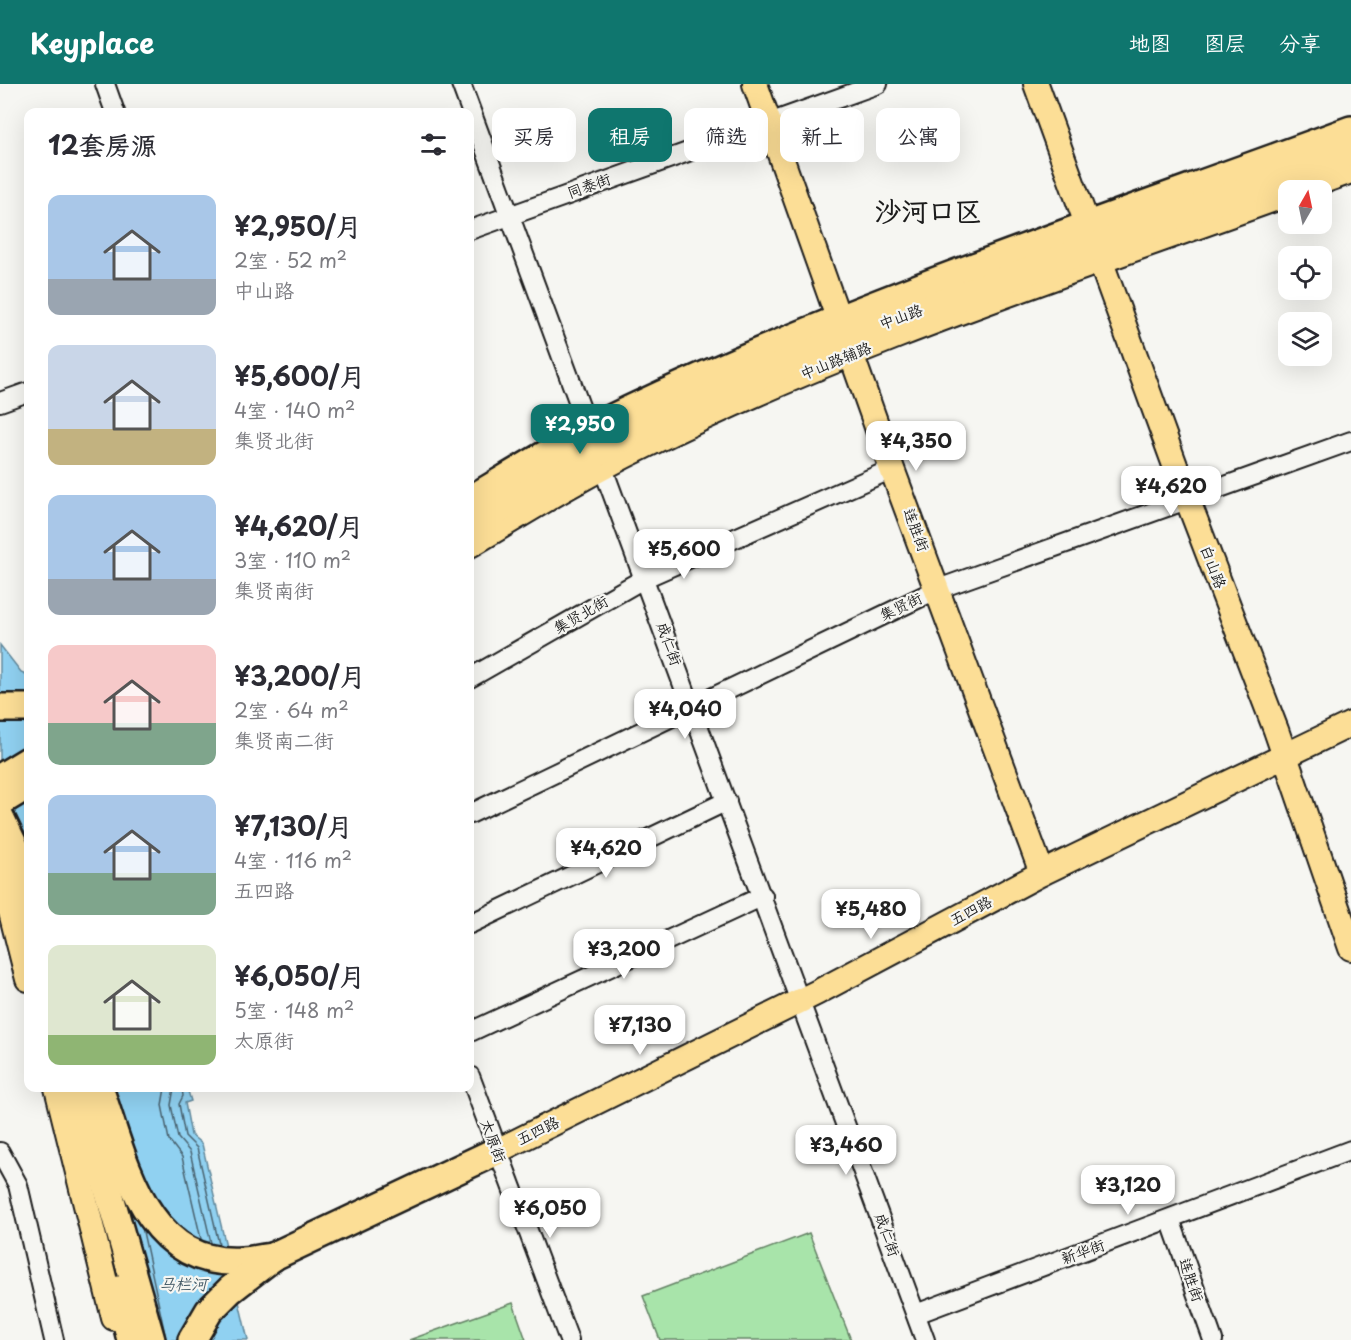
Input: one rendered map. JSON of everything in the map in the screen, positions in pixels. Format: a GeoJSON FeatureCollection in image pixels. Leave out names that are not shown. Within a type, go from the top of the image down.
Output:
{"type":"FeatureCollection","features":[{"type":"Feature","properties":{"kind":"highway","name":"中山路"},"geometry":{"type":"LineString","coordinates":[[1094,245],[1351,130]]}},
{"type":"Feature","properties":{"kind":"highway","name":"中山路"},"geometry":{"type":"LineString","coordinates":[[474,524],[597,450],[627,411],[845,337],[1351,151]]}},
{"type":"Feature","properties":{"kind":"highway","name":"中山路"},"geometry":{"type":"LineString","coordinates":[[474,498],[597,450]]}},
{"type":"Feature","properties":{"kind":"highway"},"geometry":{"type":"LineString","coordinates":[[0,708],[24,708]]}},
{"type":"Feature","properties":{"kind":"highway"},"geometry":{"type":"LineString","coordinates":[[0,778],[24,763]]}},
{"type":"Feature","properties":{"kind":"highway"},"geometry":{"type":"LineString","coordinates":[[0,802],[24,787]]}},
{"type":"Feature","properties":{"kind":"highway"},"geometry":{"type":"LineString","coordinates":[[0,817],[24,869]]}},
{"type":"Feature","properties":{"kind":"highway"},"geometry":{"type":"LineString","coordinates":[[0,854],[24,910]]}},
{"type":"Feature","properties":{"kind":"highway"},"geometry":{"type":"LineString","coordinates":[[73,1092],[131,1340]]}},
{"type":"Feature","properties":{"kind":"highway"},"geometry":{"type":"LineString","coordinates":[[80,1092],[152,1340]]}},
{"type":"Feature","properties":{"kind":"highway"},"geometry":{"type":"LineString","coordinates":[[100,1092],[137,1195],[150,1217],[168,1236],[186,1250],[212,1259],[240,1262],[274,1256]]}},
{"type":"Feature","properties":{"kind":"highway"},"geometry":{"type":"LineString","coordinates":[[192,1340],[209,1311],[230,1290],[274,1256],[497,1150]]}},
{"type":"Feature","properties":{"kind":"main road","name":"连胜街"},"geometry":{"type":"LineString","coordinates":[[755,84],[892,469],[1042,873]]}},
{"type":"Feature","properties":{"kind":"main road","name":"白山路"},"geometry":{"type":"LineString","coordinates":[[1036,84],[1188,501],[1343,906],[1351,948]]}},
{"type":"Feature","properties":{"kind":"main road"},"geometry":{"type":"LineString","coordinates":[[1326,180],[1351,171]]}},
{"type":"Feature","properties":{"kind":"main road","name":"中山路辅路"},"geometry":{"type":"LineString","coordinates":[[474,542],[597,450],[644,446],[845,337],[1094,245],[1278,197]]}},
{"type":"Feature","properties":{"kind":"main road","name":"五四路"},"geometry":{"type":"LineString","coordinates":[[497,1150],[801,1000],[1042,873],[1351,724]]}},
{"type":"Feature","properties":{"kind":"main road"},"geometry":{"type":"LineString","coordinates":[[0,885],[11,912],[24,963]]}},
{"type":"Feature","properties":{"kind":"main road"},"geometry":{"type":"LineString","coordinates":[[58,1092],[119,1340]]}},
{"type":"Feature","properties":{"kind":"street"},"geometry":{"type":"LineString","coordinates":[[105,84],[114,108]]}},
{"type":"Feature","properties":{"kind":"street","name":"成仁街"},"geometry":{"type":"LineString","coordinates":[[461,84],[470,108]]}},
{"type":"Feature","properties":{"kind":"street","name":"同泰街"},"geometry":{"type":"LineString","coordinates":[[474,228],[878,84]]}},
{"type":"Feature","properties":{"kind":"street","name":"成仁街"},"geometry":{"type":"LineString","coordinates":[[474,118],[763,896],[925,1340]]}},
{"type":"Feature","properties":{"kind":"street"},"geometry":{"type":"LineString","coordinates":[[0,402],[24,393]]}},
{"type":"Feature","properties":{"kind":"street","name":"集贤街"},"geometry":{"type":"LineString","coordinates":[[474,812],[938,589],[1351,441]]}},
{"type":"Feature","properties":{"kind":"street","name":"集贤北街"},"geometry":{"type":"LineString","coordinates":[[474,676],[645,578],[892,469]]}},
{"type":"Feature","properties":{"kind":"street"},"geometry":{"type":"LineString","coordinates":[[474,922],[727,801]]}},
{"type":"Feature","properties":{"kind":"street"},"geometry":{"type":"LineString","coordinates":[[474,1030],[763,896]]}},
{"type":"Feature","properties":{"kind":"street","name":"太原街"},"geometry":{"type":"LineString","coordinates":[[474,1087],[569,1340]]}},
{"type":"Feature","properties":{"kind":"street","name":"新华街"},"geometry":{"type":"LineString","coordinates":[[915,1314],[1351,1150]]}},
{"type":"Feature","properties":{"kind":"street"},"geometry":{"type":"LineString","coordinates":[[0,1152],[18,1185],[54,1340]]}},
{"type":"Feature","properties":{"kind":"street","name":"连胜街"},"geometry":{"type":"LineString","coordinates":[[1170,1219],[1213,1340]]}},
{"type":"Feature","properties":{"kind":"green space"},"geometry":{"type":"Polygon","coordinates":[[[809,1233],[851,1340],[660,1340],[643,1296],[809,1233]]]}},
{"type":"Feature","properties":{"kind":"green space"},"geometry":{"type":"Polygon","coordinates":[[[513,1303],[526,1340],[409,1340],[513,1303]]]}},
{"type":"Feature","properties":{"kind":"water"},"geometry":{"type":"Polygon","coordinates":[[[0,645],[24,673],[24,853],[0,799],[0,645]]]}},
{"type":"Feature","properties":{"kind":"water","name":"马栏河"},"geometry":{"type":"Polygon","coordinates":[[[89,1092],[188,1092],[191,1101],[185,1103],[191,1135],[202,1144],[248,1340],[143,1340],[89,1092]]]}},
{"type":"Feature","properties":{"kind":"district","name":"沙河口区"},"geometry":{"type":"Point","coordinates":[928,212]}}]}
